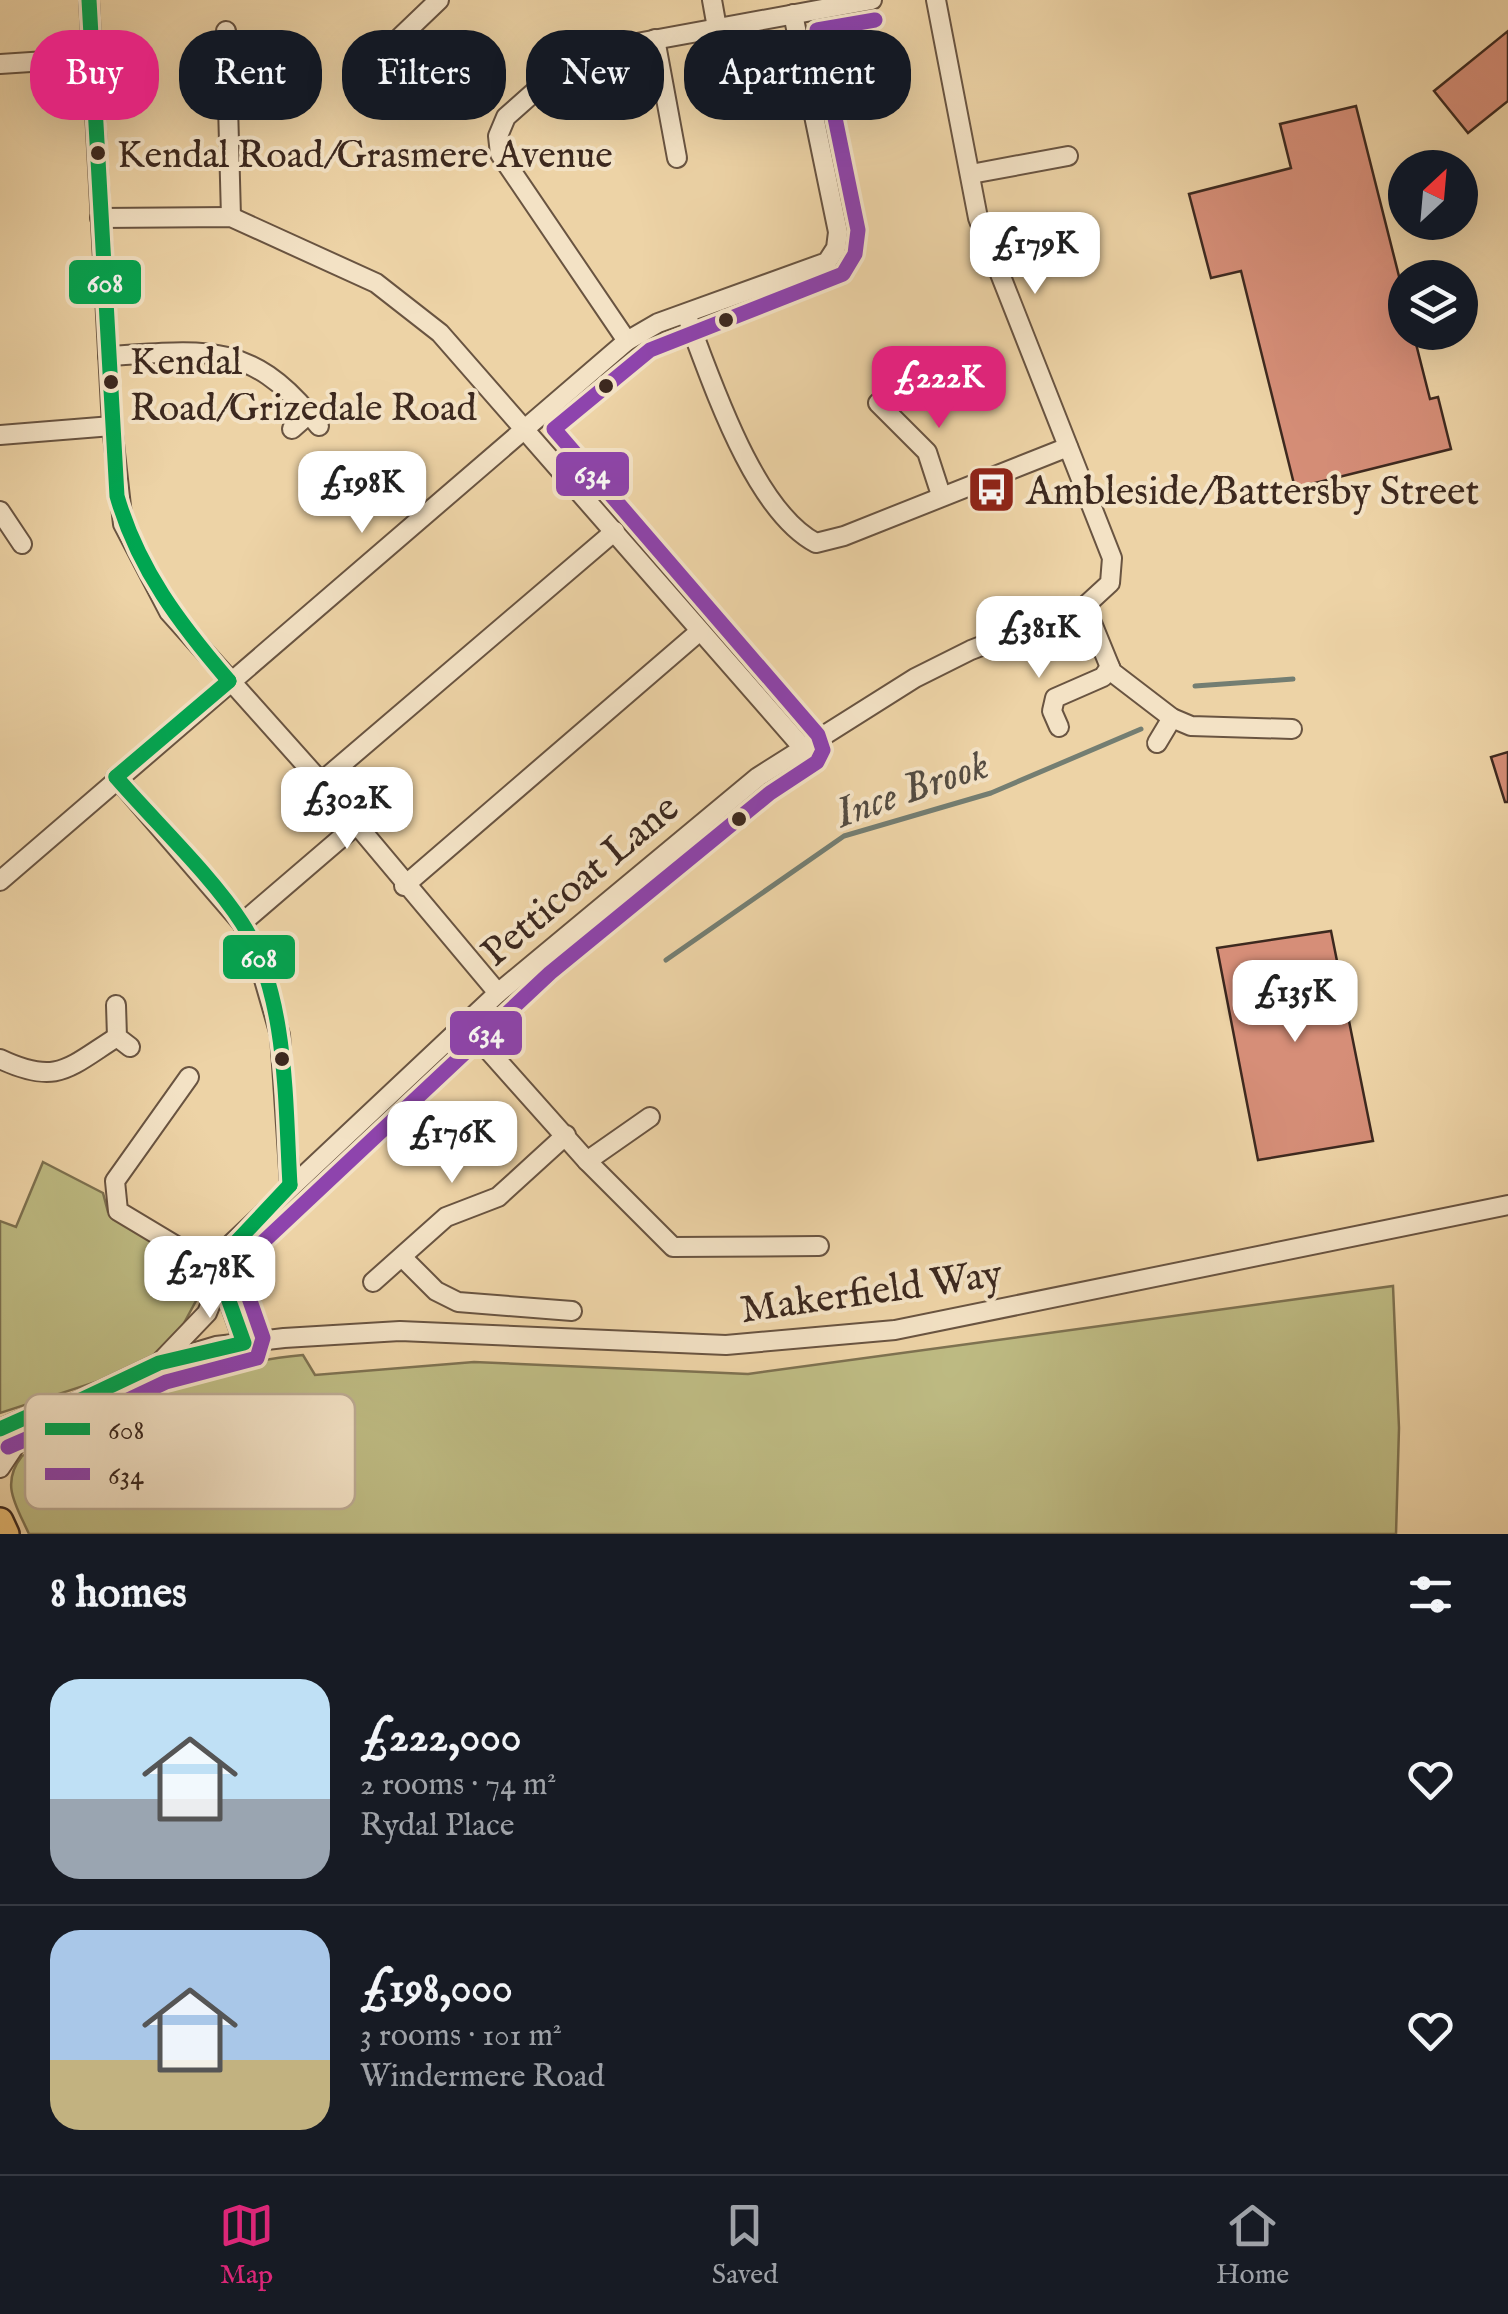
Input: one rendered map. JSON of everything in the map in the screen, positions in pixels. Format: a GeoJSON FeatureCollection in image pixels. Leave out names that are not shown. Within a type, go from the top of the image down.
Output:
{"type":"FeatureCollection","features":[{"type":"Feature","properties":{"kind":"highway"},"geometry":{"type":"LineString","coordinates":[[0,1521],[6,1534]]}},
{"type":"Feature","properties":{"kind":"street"},"geometry":{"type":"LineString","coordinates":[[89,0],[91,30]]}},
{"type":"Feature","properties":{"kind":"street"},"geometry":{"type":"LineString","coordinates":[[408,30],[439,0]]}},
{"type":"Feature","properties":{"kind":"street"},"geometry":{"type":"LineString","coordinates":[[712,0],[717,28]]}},
{"type":"Feature","properties":{"kind":"street"},"geometry":{"type":"LineString","coordinates":[[664,37],[872,0]]}},
{"type":"Feature","properties":{"kind":"street"},"geometry":{"type":"LineString","coordinates":[[686,314],[737,447],[800,534],[816,543],[844,536],[1068,447],[978,218],[936,0]]}},
{"type":"Feature","properties":{"kind":"street"},"geometry":{"type":"LineString","coordinates":[[0,881],[627,341],[686,314],[819,266],[836,248],[838,232],[794,14]]}},
{"type":"Feature","properties":{"kind":"street"},"geometry":{"type":"LineString","coordinates":[[0,64],[30,62]]}},
{"type":"Feature","properties":{"kind":"street"},"geometry":{"type":"LineString","coordinates":[[664,88],[677,158]]}},
{"type":"Feature","properties":{"kind":"street"},"geometry":{"type":"LineString","coordinates":[[526,98],[506,117],[498,136],[500,154],[627,341]]}},
{"type":"Feature","properties":{"kind":"street"},"geometry":{"type":"LineString","coordinates":[[95,120],[112,426],[123,524],[169,612],[321,782],[404,886],[498,992]]}},
{"type":"Feature","properties":{"kind":"street"},"geometry":{"type":"LineString","coordinates":[[229,120],[232,217]]}},
{"type":"Feature","properties":{"kind":"street"},"geometry":{"type":"LineString","coordinates":[[971,174],[1068,156]]}},
{"type":"Feature","properties":{"kind":"street"},"geometry":{"type":"LineString","coordinates":[[100,218],[232,217],[376,283],[440,333],[803,748]]}},
{"type":"Feature","properties":{"kind":"street"},"geometry":{"type":"LineString","coordinates":[[108,356],[201,350],[227,354],[269,374],[314,420],[292,428]]}},
{"type":"Feature","properties":{"kind":"street"},"geometry":{"type":"LineString","coordinates":[[878,403],[927,452],[940,495]]}},
{"type":"Feature","properties":{"kind":"street"},"geometry":{"type":"LineString","coordinates":[[0,434],[112,426]]}},
{"type":"Feature","properties":{"kind":"street","name":"Petticoat Lane"},"geometry":{"type":"LineString","coordinates":[[207,1313],[230,1245],[290,1185],[498,992],[731,797],[914,678],[971,650],[1085,606],[1110,584],[1112,558],[1068,447]]}},
{"type":"Feature","properties":{"kind":"street"},"geometry":{"type":"LineString","coordinates":[[0,511],[22,544]]}},
{"type":"Feature","properties":{"kind":"street"},"geometry":{"type":"LineString","coordinates":[[321,782],[615,531]]}},
{"type":"Feature","properties":{"kind":"street"},"geometry":{"type":"LineString","coordinates":[[1085,606],[1110,667],[1172,718],[1192,726],[1292,729]]}},
{"type":"Feature","properties":{"kind":"street"},"geometry":{"type":"LineString","coordinates":[[404,886],[700,631]]}},
{"type":"Feature","properties":{"kind":"street"},"geometry":{"type":"LineString","coordinates":[[1059,727],[1052,711],[1055,698],[1103,677],[1110,667]]}},
{"type":"Feature","properties":{"kind":"street"},"geometry":{"type":"LineString","coordinates":[[1158,743],[1172,718]]}},
{"type":"Feature","properties":{"kind":"street"},"geometry":{"type":"LineString","coordinates":[[116,778],[242,923],[270,994],[280,1035],[290,1185]]}},
{"type":"Feature","properties":{"kind":"street"},"geometry":{"type":"LineString","coordinates":[[242,923],[355,826]]}},
{"type":"Feature","properties":{"kind":"street"},"geometry":{"type":"LineString","coordinates":[[0,1059],[36,1075],[55,1074],[123,1042],[116,1005]]}},
{"type":"Feature","properties":{"kind":"street"},"geometry":{"type":"LineString","coordinates":[[464,1023],[587,1161],[673,1247],[819,1246]]}},
{"type":"Feature","properties":{"kind":"street"},"geometry":{"type":"LineString","coordinates":[[189,1077],[115,1181],[118,1211],[219,1276],[244,1343]]}},
{"type":"Feature","properties":{"kind":"street"},"geometry":{"type":"LineString","coordinates":[[587,1161],[650,1118]]}},
{"type":"Feature","properties":{"kind":"street"},"geometry":{"type":"LineString","coordinates":[[372,1282],[446,1217],[498,1197],[566,1135]]}},
{"type":"Feature","properties":{"kind":"street","name":"Makerfield Way"},"geometry":{"type":"LineString","coordinates":[[93,1394],[159,1363],[216,1346],[244,1343],[400,1331],[654,1345],[812,1340],[895,1330],[1499,1207]]}},
{"type":"Feature","properties":{"kind":"street"},"geometry":{"type":"LineString","coordinates":[[402,1258],[436,1291],[458,1302],[572,1311]]}},
{"type":"Feature","properties":{"kind":"street"},"geometry":{"type":"LineString","coordinates":[[207,1313],[216,1346]]}},
{"type":"Feature","properties":{"kind":"street"},"geometry":{"type":"LineString","coordinates":[[159,1363],[207,1313]]}},
{"type":"Feature","properties":{"kind":"street","name":"Makerfield Way"},"geometry":{"type":"LineString","coordinates":[[0,1429],[25,1418]]}},
{"type":"Feature","properties":{"kind":"street","name":"Makerfield Way"},"geometry":{"type":"LineString","coordinates":[[0,1446],[25,1434]]}},
{"type":"Feature","properties":{"kind":"street"},"geometry":{"type":"LineString","coordinates":[[0,1468],[20,1437]]}},
{"type":"Feature","properties":{"kind":"shaded area"},"geometry":{"type":"Polygon","coordinates":[[[43,1162],[103,1193],[108,1212],[210,1275],[177,1336],[136,1369],[59,1394],[25,1394],[25,1405],[0,1413],[0,1221],[16,1227],[43,1162]]]}},
{"type":"Feature","properties":{"kind":"shaded area"},"geometry":{"type":"Polygon","coordinates":[[[1393,1286],[1399,1428],[1396,1534],[29,1534],[12,1495],[15,1466],[25,1455],[25,1509],[355,1509],[355,1394],[154,1394],[229,1368],[266,1360],[303,1355],[315,1375],[474,1362],[748,1374],[1393,1286]]]}},
{"type":"Feature","properties":{"kind":"building"},"geometry":{"type":"Polygon","coordinates":[[[1508,31],[1508,101],[1468,133],[1434,91],[1508,31]]]}},
{"type":"Feature","properties":{"kind":"building"},"geometry":{"type":"Polygon","coordinates":[[[1356,106],[1395,260],[1388,260],[1388,350],[1418,350],[1430,399],[1438,397],[1451,449],[1295,488],[1241,271],[1211,278],[1189,194],[1291,168],[1280,124],[1356,106]]]}},
{"type":"Feature","properties":{"kind":"building"},"geometry":{"type":"Polygon","coordinates":[[[1508,752],[1508,802],[1505,802],[1491,757],[1508,752]]]}},
{"type":"Feature","properties":{"kind":"building"},"geometry":{"type":"Polygon","coordinates":[[[1331,931],[1373,1141],[1258,1160],[1217,948],[1331,931]]]}},
{"type":"Feature","properties":{"kind":"waterway","name":"Ince Brook"},"geometry":{"type":"LineString","coordinates":[[1195,686],[1293,679]]}},
{"type":"Feature","properties":{"kind":"waterway","name":"Ince Brook"},"geometry":{"type":"LineString","coordinates":[[666,960],[844,836],[991,793],[1141,729]]}},
{"type":"Feature","properties":{"kind":"transit line","name":"608"},"geometry":{"type":"LineString","coordinates":[[89,0],[117,496],[136,548],[162,594],[229,681]]}},
{"type":"Feature","properties":{"kind":"transit line","name":"634"},"geometry":{"type":"LineString","coordinates":[[141,1394],[166,1382],[257,1358],[263,1338],[240,1272],[247,1257],[550,973],[770,793],[817,762],[823,750],[818,735],[554,429],[650,350],[843,274],[855,254],[858,230],[817,30],[875,20]]}},
{"type":"Feature","properties":{"kind":"transit line","name":"608"},"geometry":{"type":"LineString","coordinates":[[116,777],[229,681]]}},
{"type":"Feature","properties":{"kind":"transit line","name":"608"},"geometry":{"type":"LineString","coordinates":[[116,777],[215,886],[257,951],[268,982],[281,1050],[290,1185]]}},
{"type":"Feature","properties":{"kind":"transit line","name":"608"},"geometry":{"type":"LineString","coordinates":[[93,1394],[159,1363],[244,1343],[224,1287],[226,1253],[290,1185]]}},
{"type":"Feature","properties":{"kind":"transit line","name":"608"},"geometry":{"type":"LineString","coordinates":[[0,1429],[25,1418]]}},
{"type":"Feature","properties":{"kind":"transit line","name":"634"},"geometry":{"type":"LineString","coordinates":[[8,1447],[25,1440]]}},
{"type":"Feature","properties":{"kind":"place","name":"Kendal Road/Grasmere Avenue"},"geometry":{"type":"Point","coordinates":[98,153]}},
{"type":"Feature","properties":{"kind":"place","name":"Kendal Road/Grizedale Road"},"geometry":{"type":"Point","coordinates":[111,382]}},
{"type":"Feature","properties":{"kind":"place","name":"Ambleside/Battersby Street"},"geometry":{"type":"Point","coordinates":[991,490]}}]}
